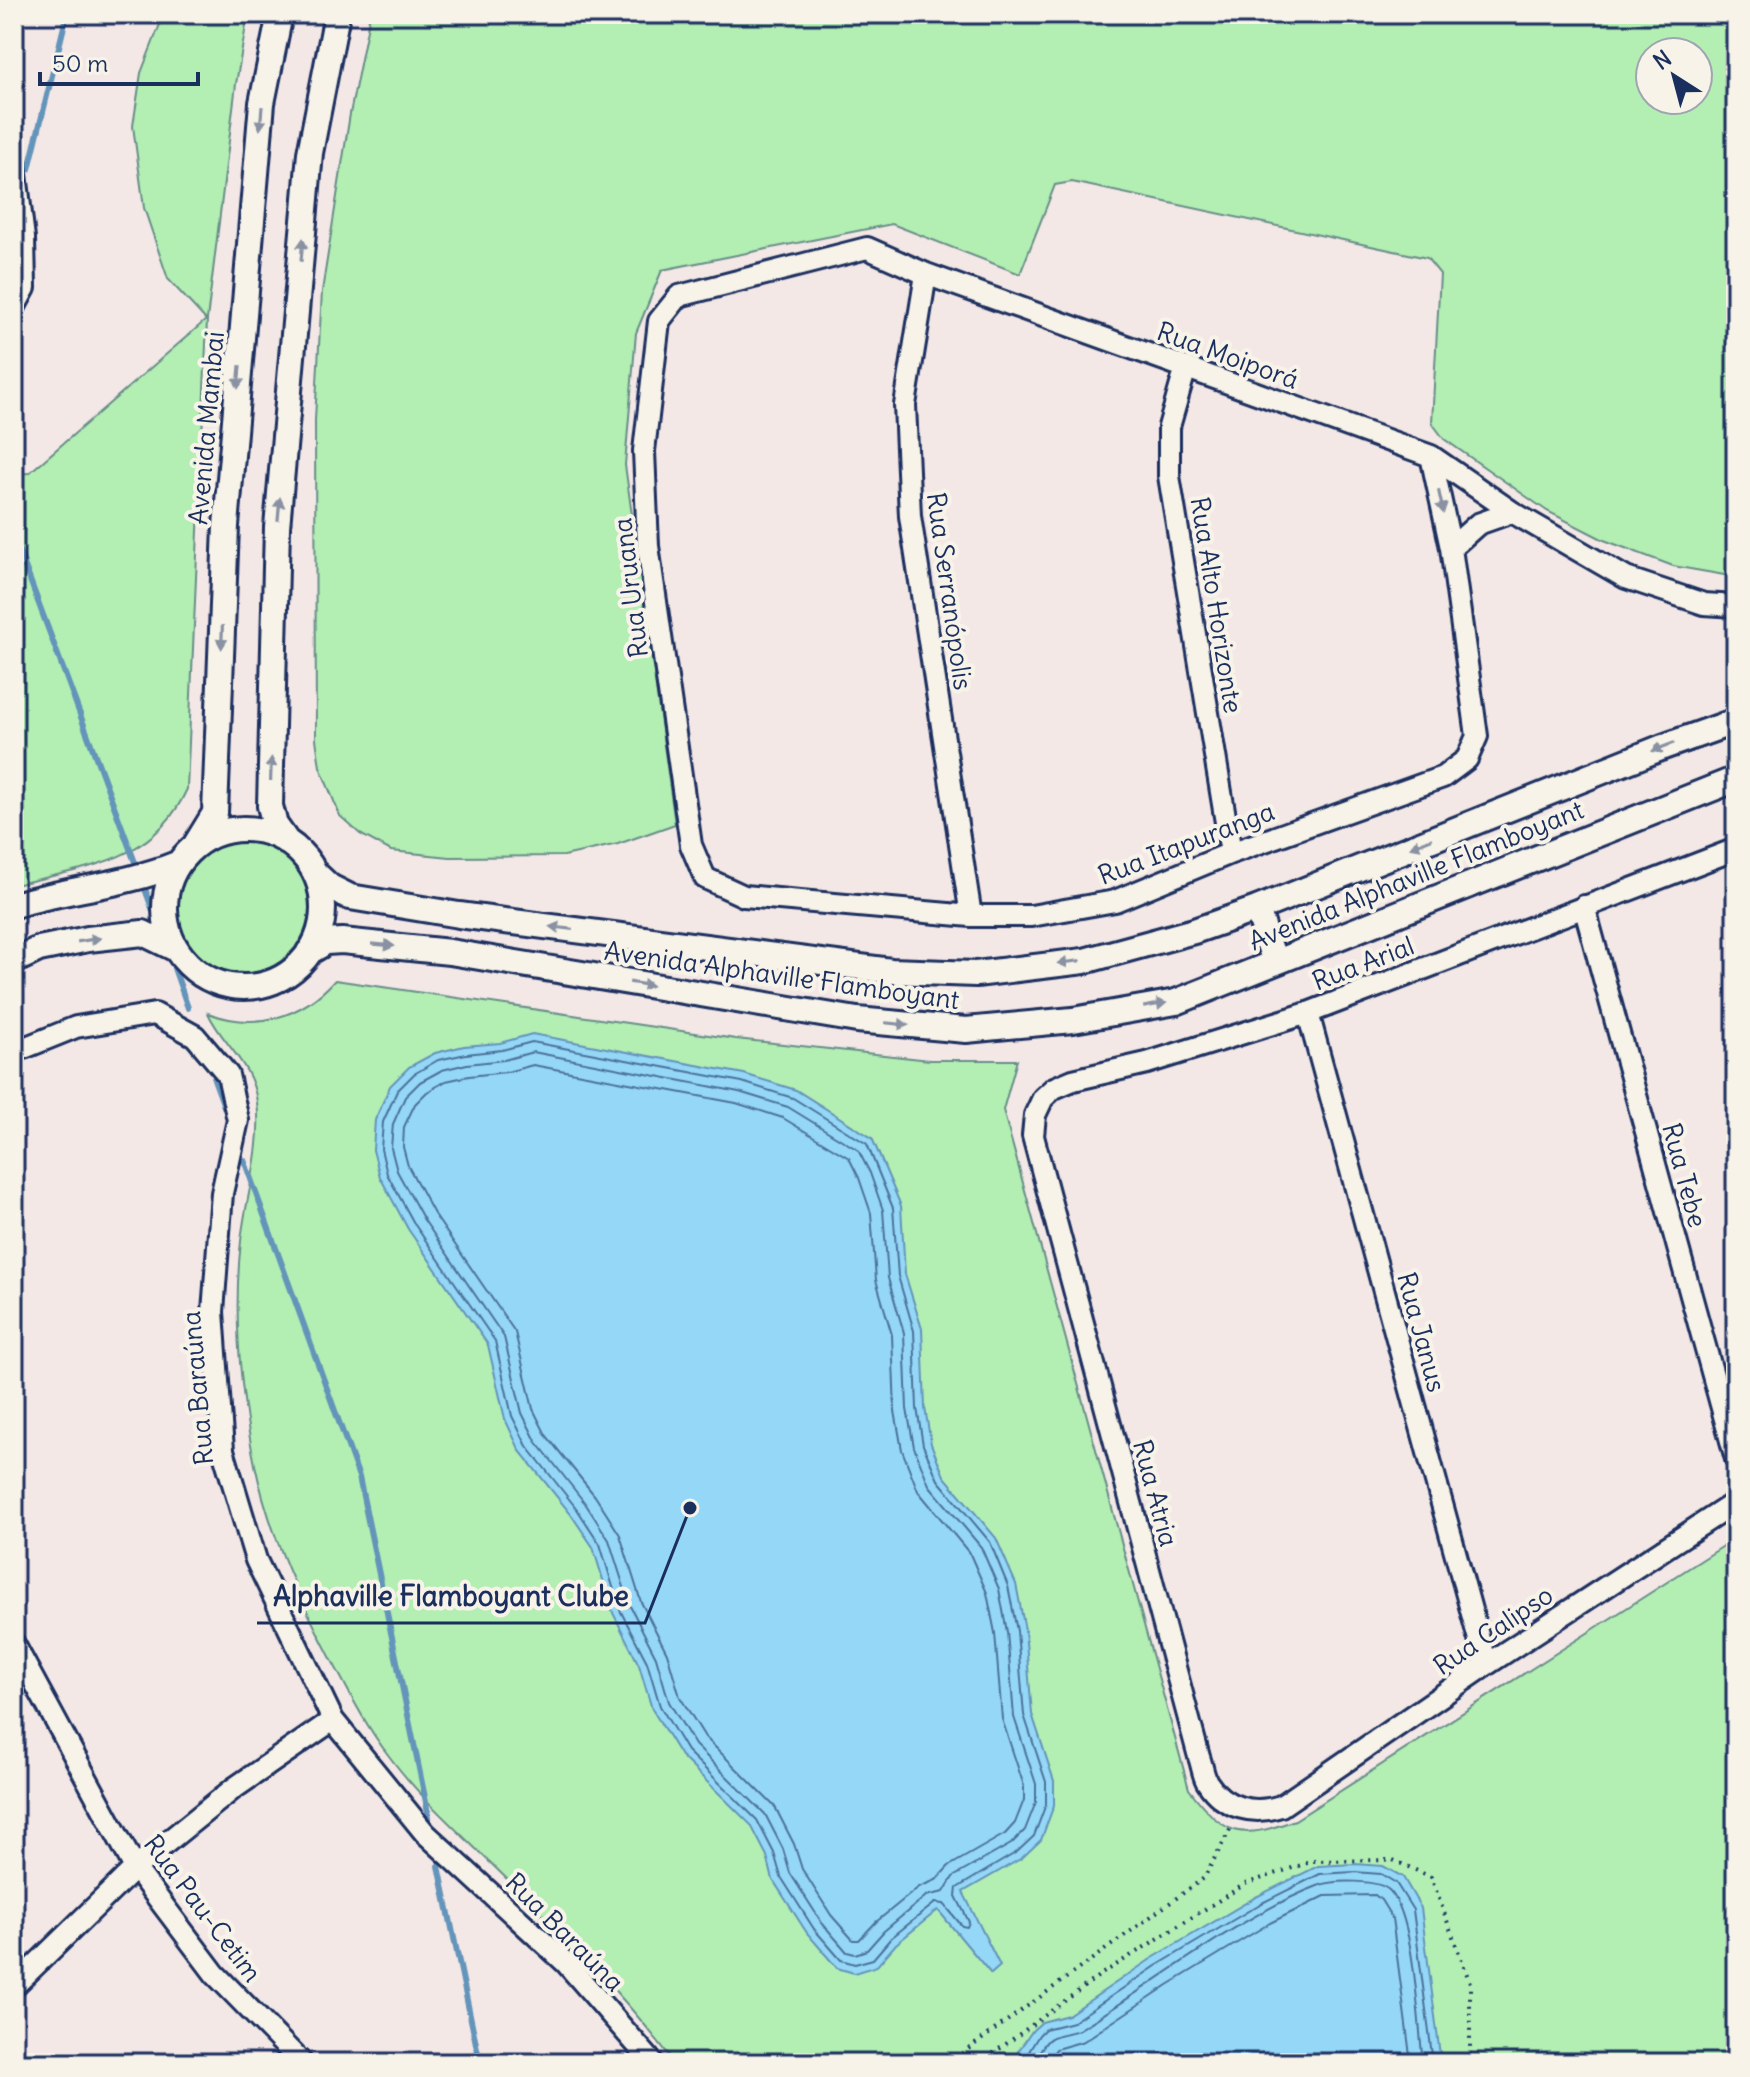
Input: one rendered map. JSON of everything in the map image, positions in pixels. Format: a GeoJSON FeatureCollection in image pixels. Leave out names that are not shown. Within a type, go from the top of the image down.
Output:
{"type":"FeatureCollection","features":[{"type":"Feature","properties":{"kind":"street","name":"Avenida Mambai"},"geometry":{"type":"LineString","coordinates":[[196,844],[215,813],[226,526],[262,103],[280,14]]}},
{"type":"Feature","properties":{"kind":"street"},"geometry":{"type":"LineString","coordinates":[[287,842],[275,825],[270,806],[277,527],[310,153],[337,14]]}},
{"type":"Feature","properties":{"kind":"street"},"geometry":{"type":"LineString","coordinates":[[14,158],[24,238],[25,288],[14,308]]}},
{"type":"Feature","properties":{"kind":"street","name":"Rua Moiporá"},"geometry":{"type":"LineString","coordinates":[[679,296],[867,248],[926,274],[1431,456],[1512,512],[1626,578],[1704,604],[1736,606]]}},
{"type":"Feature","properties":{"kind":"street","name":"Rua Serranópolis"},"geometry":{"type":"LineString","coordinates":[[926,274],[905,405],[910,516],[971,916]]}},
{"type":"Feature","properties":{"kind":"street","name":"Rua Uruana"},"geometry":{"type":"LineString","coordinates":[[679,296],[659,321],[644,467],[648,546],[688,829],[691,845],[705,878]]}},
{"type":"Feature","properties":{"kind":"street","name":"Rua Alto Horizonte"},"geometry":{"type":"LineString","coordinates":[[1186,367],[1169,427],[1169,476],[1231,853]]}},
{"type":"Feature","properties":{"kind":"street"},"geometry":{"type":"LineString","coordinates":[[1431,456],[1451,548],[1478,524],[1512,512]]}},
{"type":"Feature","properties":{"kind":"street","name":"Rua Itapuranga"},"geometry":{"type":"LineString","coordinates":[[705,878],[744,896],[971,916],[1031,916],[1115,901],[1231,853],[1443,777],[1467,759],[1477,736],[1451,548]]}},
{"type":"Feature","properties":{"kind":"street","name":"Avenida Alphaville Flamboyant"},"geometry":{"type":"LineString","coordinates":[[316,874],[330,887],[350,897],[459,915],[891,971],[962,973],[1084,961],[1194,931],[1257,909],[1663,747],[1736,721]]}},
{"type":"Feature","properties":{"kind":"street","name":"Avenida Alphaville Flamboyant"},"geometry":{"type":"LineString","coordinates":[[309,952],[326,942],[342,941],[450,952],[857,1020],[966,1030],[1073,1020],[1176,1002],[1736,779]]}},
{"type":"Feature","properties":{"kind":"street"},"geometry":{"type":"LineString","coordinates":[[248,828],[278,836],[287,842],[300,852],[316,874],[323,901],[320,928],[309,952],[289,972],[264,984],[240,986],[218,983],[193,970],[176,949],[166,923],[166,890],[177,864],[196,844],[221,832],[248,828]]}},
{"type":"Feature","properties":{"kind":"street","name":"Rua Arial"},"geometry":{"type":"LineString","coordinates":[[1033,1136],[1035,1115],[1043,1098],[1054,1088],[1073,1080],[1214,1044],[1308,1013],[1736,849]]}},
{"type":"Feature","properties":{"kind":"street"},"geometry":{"type":"LineString","coordinates":[[14,905],[149,875],[177,864]]}},
{"type":"Feature","properties":{"kind":"street","name":"Rua Tebe"},"geometry":{"type":"LineString","coordinates":[[1584,906],[1736,1459]]}},
{"type":"Feature","properties":{"kind":"street"},"geometry":{"type":"LineString","coordinates":[[1257,909],[1275,962]]}},
{"type":"Feature","properties":{"kind":"street"},"geometry":{"type":"LineString","coordinates":[[14,961],[39,949],[88,939],[143,933],[176,949]]}},
{"type":"Feature","properties":{"kind":"street","name":"Rua Janus"},"geometry":{"type":"LineString","coordinates":[[1308,1013],[1486,1665]]}},
{"type":"Feature","properties":{"kind":"street","name":"Rua Baraúna"},"geometry":{"type":"LineString","coordinates":[[14,1052],[76,1027],[155,1014],[195,1036],[228,1075],[238,1120],[222,1193],[213,1312],[223,1450],[256,1560],[333,1720],[425,1833],[566,1963],[653,2063]]}},
{"type":"Feature","properties":{"kind":"street","name":"Rua Atria"},"geometry":{"type":"LineString","coordinates":[[1033,1136],[1199,1757],[1207,1782],[1225,1801],[1241,1809]]}},
{"type":"Feature","properties":{"kind":"street","name":"Rua Calipso"},"geometry":{"type":"LineString","coordinates":[[1241,1809],[1263,1812],[1281,1806],[1486,1665],[1736,1502]]}},
{"type":"Feature","properties":{"kind":"street","name":"Rua Pau-Cetim"},"geometry":{"type":"LineString","coordinates":[[14,1644],[135,1868],[215,1974],[302,2063]]}},
{"type":"Feature","properties":{"kind":"street"},"geometry":{"type":"LineString","coordinates":[[14,1986],[135,1868],[233,1789],[333,1720]]}},
{"type":"Feature","properties":{"kind":"path"},"geometry":{"type":"LineString","coordinates":[[949,2063],[1204,1878],[1241,1809]]}},
{"type":"Feature","properties":{"kind":"path"},"geometry":{"type":"LineString","coordinates":[[980,2063],[1100,1975],[1245,1884],[1313,1861],[1393,1860],[1431,1877],[1470,1983],[1470,2063]]}},
{"type":"Feature","properties":{"kind":"green space"},"geometry":{"type":"Polygon","coordinates":[[[164,14],[248,14],[236,84],[207,320],[187,789],[173,814],[156,833],[136,847],[91,866],[14,885],[14,474],[29,473],[206,320],[168,279],[144,208],[133,126],[141,73],[164,14]]]}},
{"type":"Feature","properties":{"kind":"green space"},"geometry":{"type":"Polygon","coordinates":[[[370,14],[1736,14],[1736,577],[1673,566],[1604,540],[1547,511],[1444,439],[1432,423],[1440,274],[1427,258],[1072,182],[1055,185],[1020,274],[892,224],[662,270],[636,333],[625,465],[675,824],[618,844],[564,856],[450,857],[391,851],[360,834],[340,816],[320,767],[316,739],[315,420],[322,291],[350,114],[370,14]]]}},
{"type":"Feature","properties":{"kind":"green space"},"geometry":{"type":"Polygon","coordinates":[[[243,841],[268,846],[290,860],[304,882],[309,907],[304,932],[290,954],[268,968],[243,973],[218,968],[196,954],[182,932],[177,907],[182,882],[196,860],[218,846],[243,841]]]}},
{"type":"Feature","properties":{"kind":"green space"},"geometry":{"type":"Polygon","coordinates":[[[335,980],[736,1039],[930,1060],[1017,1060],[1003,1110],[1189,1789],[1213,1817],[1234,1830],[1260,1831],[1295,1820],[1736,1538],[1736,2063],[675,2063],[594,1968],[431,1805],[389,1756],[323,1644],[288,1569],[269,1518],[250,1437],[238,1325],[241,1241],[258,1137],[257,1102],[243,1065],[208,1013],[243,1021],[277,1018],[308,1004],[335,980]]]}},
{"type":"Feature","properties":{"kind":"water"},"geometry":{"type":"Polygon","coordinates":[[[532,1034],[744,1074],[796,1090],[872,1138],[901,1206],[905,1274],[922,1329],[925,1408],[931,1444],[944,1476],[996,1538],[1016,1584],[1025,1630],[1032,1714],[1054,1781],[1054,1805],[1041,1840],[1022,1858],[963,1892],[1000,1966],[991,1974],[938,1910],[896,1944],[877,1966],[854,1973],[837,1968],[807,1933],[773,1880],[767,1856],[751,1825],[681,1756],[652,1709],[639,1665],[613,1613],[593,1547],[520,1451],[505,1419],[488,1345],[408,1229],[380,1177],[373,1150],[375,1120],[390,1086],[409,1067],[435,1053],[464,1046],[500,1043],[532,1034]]]}},
{"type":"Feature","properties":{"kind":"water"},"geometry":{"type":"Polygon","coordinates":[[[1318,1866],[1383,1866],[1403,1877],[1421,1908],[1441,2063],[1010,2063],[1042,2022],[1068,2015],[1151,1959],[1256,1897],[1318,1866]]]}},
{"type":"Feature","properties":{"kind":"waterway"},"geometry":{"type":"LineString","coordinates":[[29,169],[67,14]]}},
{"type":"Feature","properties":{"kind":"waterway"},"geometry":{"type":"LineString","coordinates":[[14,537],[136,865]]}},
{"type":"Feature","properties":{"kind":"waterway"},"geometry":{"type":"LineString","coordinates":[[145,889],[153,911]]}},
{"type":"Feature","properties":{"kind":"waterway"},"geometry":{"type":"LineString","coordinates":[[174,968],[188,1008]]}},
{"type":"Feature","properties":{"kind":"waterway"},"geometry":{"type":"LineString","coordinates":[[214,1079],[225,1109]]}},
{"type":"Feature","properties":{"kind":"waterway"},"geometry":{"type":"LineString","coordinates":[[244,1160],[359,1477],[429,1817]]}},
{"type":"Feature","properties":{"kind":"waterway"},"geometry":{"type":"LineString","coordinates":[[439,1866],[480,2063]]}},
{"type":"Feature","properties":{"kind":"place","name":"Alphaville Flamboyant Clube"},"geometry":{"type":"Point","coordinates":[690,1508]}}]}
